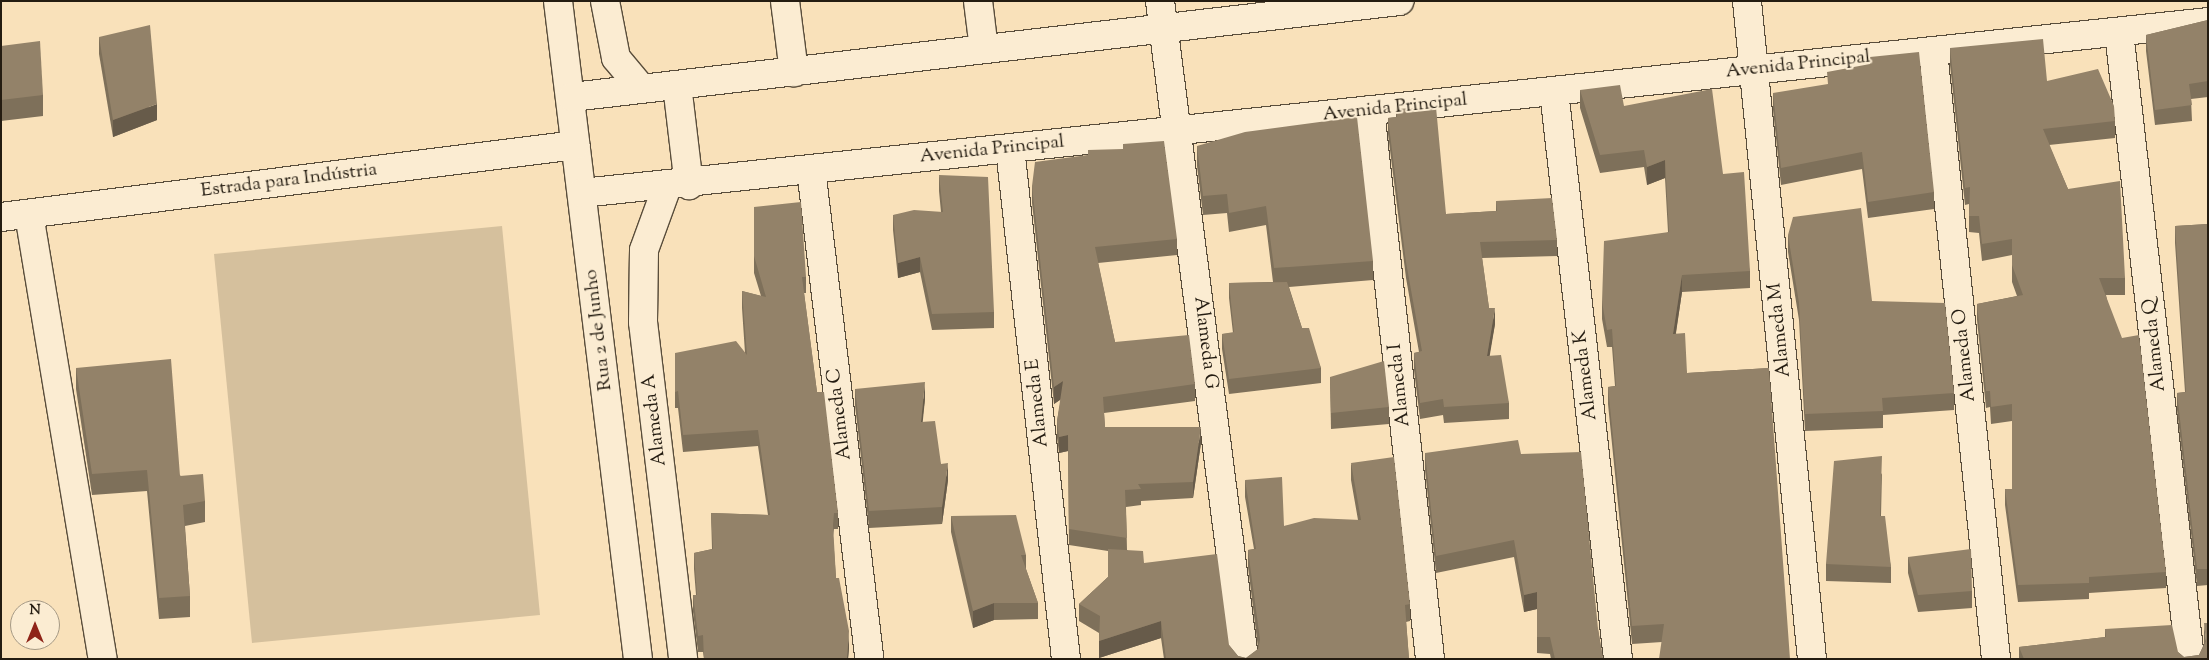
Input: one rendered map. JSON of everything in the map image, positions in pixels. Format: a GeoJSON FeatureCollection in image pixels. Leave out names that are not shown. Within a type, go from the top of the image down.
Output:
{"type":"FeatureCollection","features":[{"type":"Feature","properties":{"kind":"street","name":"Rua 2 de Junho"},"geometry":{"type":"LineString","coordinates":[[558,1],[572,97],[576,145],[638,659]]}},
{"type":"Feature","properties":{"kind":"street"},"geometry":{"type":"LineString","coordinates":[[605,1],[616,58],[642,89]]}},
{"type":"Feature","properties":{"kind":"street"},"geometry":{"type":"LineString","coordinates":[[785,1],[794,72]]}},
{"type":"Feature","properties":{"kind":"street"},"geometry":{"type":"LineString","coordinates":[[978,1],[984,49]]}},
{"type":"Feature","properties":{"kind":"street","name":"Alameda G"},"geometry":{"type":"LineString","coordinates":[[1160,1],[1178,130],[1244,659]]}},
{"type":"Feature","properties":{"kind":"street"},"geometry":{"type":"LineString","coordinates":[[572,97],[1359,4],[1399,1]]}},
{"type":"Feature","properties":{"kind":"street","name":"Alameda M"},"geometry":{"type":"LineString","coordinates":[[1747,1],[1812,659]]}},
{"type":"Feature","properties":{"kind":"street","name":"Avenida Principal"},"geometry":{"type":"LineString","coordinates":[[582,193],[678,185],[811,169],[2208,22]]}},
{"type":"Feature","properties":{"kind":"street","name":"Alameda Q"},"geometry":{"type":"LineString","coordinates":[[2119,32],[2190,659]]}},
{"type":"Feature","properties":{"kind":"street","name":"Alameda O"},"geometry":{"type":"LineString","coordinates":[[1933,51],[1996,659]]}},
{"type":"Feature","properties":{"kind":"street"},"geometry":{"type":"LineString","coordinates":[[677,85],[678,185]]}},
{"type":"Feature","properties":{"kind":"street","name":"Alameda K"},"geometry":{"type":"LineString","coordinates":[[1554,91],[1618,659]]}},
{"type":"Feature","properties":{"kind":"street","name":"Alameda I"},"geometry":{"type":"LineString","coordinates":[[1370,110],[1430,659]]}},
{"type":"Feature","properties":{"kind":"street","name":"Estrada para Indústria"},"geometry":{"type":"LineString","coordinates":[[1,217],[576,145]]}},
{"type":"Feature","properties":{"kind":"street","name":"Alameda E"},"geometry":{"type":"LineString","coordinates":[[1010,148],[1066,659]]}},
{"type":"Feature","properties":{"kind":"street","name":"Alameda C"},"geometry":{"type":"LineString","coordinates":[[811,169],[869,659]]}},
{"type":"Feature","properties":{"kind":"street","name":"Alameda A"},"geometry":{"type":"LineString","coordinates":[[678,185],[644,250],[643,322],[683,659]]}},
{"type":"Feature","properties":{"kind":"street"},"geometry":{"type":"LineString","coordinates":[[29,214],[103,659]]}},
{"type":"Feature","properties":{"kind":"shaded area"},"geometry":{"type":"Polygon","coordinates":[[[502,226],[540,615],[252,643],[214,254],[502,226]]]}},
{"type":"Feature","properties":{"kind":"building"},"geometry":{"type":"Polygon","coordinates":[[[2208,20],[2208,81],[2189,84],[2192,105],[2155,110],[2146,35],[2208,20]]]}},
{"type":"Feature","properties":{"kind":"building"},"geometry":{"type":"Polygon","coordinates":[[[150,25],[157,104],[113,120],[99,37],[150,25]]]}},
{"type":"Feature","properties":{"kind":"building"},"geometry":{"type":"Polygon","coordinates":[[[2043,39],[2047,81],[2098,69],[2114,106],[2115,121],[2043,129],[2068,189],[2120,181],[2125,278],[2099,278],[2122,338],[2139,335],[2166,572],[2089,577],[2089,583],[2018,585],[2005,489],[2012,489],[2012,404],[1991,407],[1990,391],[1986,391],[1977,304],[2023,295],[2012,265],[2012,239],[1982,244],[1979,216],[1969,216],[1970,187],[1965,188],[1950,48],[2043,39]]]}},
{"type":"Feature","properties":{"kind":"building"},"geometry":{"type":"Polygon","coordinates":[[[40,41],[43,95],[1,100],[1,46],[40,41]]]}},
{"type":"Feature","properties":{"kind":"building"},"geometry":{"type":"Polygon","coordinates":[[[1919,52],[1934,192],[1868,202],[1862,152],[1781,168],[1773,93],[1828,84],[1827,72],[1870,64],[1870,57],[1919,52]]]}},
{"type":"Feature","properties":{"kind":"building"},"geometry":{"type":"Polygon","coordinates":[[[1620,85],[1624,106],[1712,89],[1723,174],[1744,172],[1750,271],[1682,275],[1673,334],[1685,333],[1687,373],[1769,368],[1790,659],[1659,659],[1664,624],[1632,626],[1608,387],[1616,386],[1612,329],[1607,330],[1602,302],[1604,241],[1669,232],[1665,160],[1647,167],[1644,150],[1600,155],[1580,90],[1620,85]]]}},
{"type":"Feature","properties":{"kind":"building"},"geometry":{"type":"Polygon","coordinates":[[[1436,107],[1446,214],[1497,211],[1496,201],[1552,198],[1557,240],[1480,242],[1489,308],[1495,308],[1487,356],[1501,355],[1509,403],[1444,407],[1443,399],[1420,403],[1414,353],[1422,351],[1406,262],[1388,118],[1397,117],[1396,109],[1436,107]]]}},
{"type":"Feature","properties":{"kind":"building"},"geometry":{"type":"Polygon","coordinates":[[[1357,117],[1373,261],[1274,268],[1266,206],[1229,213],[1227,194],[1203,196],[1197,146],[1245,132],[1357,117]]]}},
{"type":"Feature","properties":{"kind":"building"},"geometry":{"type":"Polygon","coordinates":[[[1164,141],[1177,239],[1095,247],[1115,342],[1189,335],[1195,384],[1103,397],[1105,427],[1201,427],[1193,482],[1138,484],[1141,489],[1125,490],[1127,538],[1069,529],[1068,435],[1059,437],[1057,421],[1063,381],[1054,387],[1032,186],[1035,162],[1088,155],[1088,150],[1123,149],[1123,144],[1164,141]]]}},
{"type":"Feature","properties":{"kind":"building"},"geometry":{"type":"Polygon","coordinates":[[[939,175],[988,177],[994,312],[932,314],[920,257],[898,263],[893,215],[914,210],[943,212],[939,175]]]}},
{"type":"Feature","properties":{"kind":"building"},"geometry":{"type":"Polygon","coordinates":[[[801,202],[806,277],[802,277],[817,392],[824,392],[838,513],[834,513],[833,525],[836,578],[839,578],[849,631],[847,659],[704,659],[703,635],[698,636],[693,595],[697,595],[694,553],[713,549],[711,513],[770,515],[758,430],[683,435],[678,391],[675,392],[675,353],[736,341],[747,355],[742,291],[766,297],[754,256],[754,207],[801,202]]]}},
{"type":"Feature","properties":{"kind":"building"},"geometry":{"type":"Polygon","coordinates":[[[1861,208],[1872,301],[1945,303],[1954,393],[1882,398],[1883,411],[1805,414],[1799,303],[1788,235],[1793,217],[1861,208]]]}},
{"type":"Feature","properties":{"kind":"building"},"geometry":{"type":"Polygon","coordinates":[[[2208,224],[2208,569],[2197,569],[2177,393],[2186,392],[2175,226],[2208,224]]]}},
{"type":"Feature","properties":{"kind":"building"},"geometry":{"type":"Polygon","coordinates":[[[1287,282],[1302,328],[1309,328],[1321,368],[1229,379],[1222,334],[1234,332],[1229,283],[1287,282]]]}},
{"type":"Feature","properties":{"kind":"building"},"geometry":{"type":"Polygon","coordinates":[[[171,359],[180,476],[203,474],[205,501],[183,505],[190,596],[159,598],[147,470],[92,474],[76,368],[171,359]]]}},
{"type":"Feature","properties":{"kind":"building"},"geometry":{"type":"Polygon","coordinates":[[[1384,361],[1389,407],[1331,413],[1330,377],[1384,361]]]}},
{"type":"Feature","properties":{"kind":"building"},"geometry":{"type":"Polygon","coordinates":[[[925,382],[921,422],[935,421],[941,464],[948,463],[942,507],[869,511],[855,389],[925,382]]]}},
{"type":"Feature","properties":{"kind":"building"},"geometry":{"type":"Polygon","coordinates":[[[1518,440],[1521,454],[1581,452],[1598,629],[1603,659],[1555,659],[1550,637],[1537,637],[1537,592],[1524,595],[1514,540],[1436,556],[1425,453],[1518,440]]]}},
{"type":"Feature","properties":{"kind":"building"},"geometry":{"type":"Polygon","coordinates":[[[1882,456],[1880,516],[1885,516],[1891,567],[1826,564],[1834,461],[1882,456]]]}},
{"type":"Feature","properties":{"kind":"building"},"geometry":{"type":"Polygon","coordinates":[[[1394,457],[1410,604],[1405,605],[1409,659],[1166,659],[1161,621],[1099,641],[1100,616],[1079,604],[1108,577],[1108,549],[1143,551],[1144,563],[1217,554],[1229,645],[1238,656],[1246,658],[1258,649],[1260,640],[1248,550],[1256,549],[1245,480],[1282,477],[1284,526],[1314,518],[1361,520],[1351,463],[1394,457]]]}},
{"type":"Feature","properties":{"kind":"building"},"geometry":{"type":"Polygon","coordinates":[[[1016,515],[1026,555],[1021,555],[1038,603],[994,603],[973,611],[951,516],[1016,515]]]}},
{"type":"Feature","properties":{"kind":"building"},"geometry":{"type":"Polygon","coordinates":[[[1971,549],[1972,591],[1918,595],[1908,557],[1971,549]]]}},
{"type":"Feature","properties":{"kind":"building"},"geometry":{"type":"Polygon","coordinates":[[[2204,623],[2208,623],[2208,659],[2024,659],[2019,647],[2106,637],[2105,629],[2172,625],[2178,652],[2184,657],[2199,655],[2206,641],[2204,623]]]}}]}
